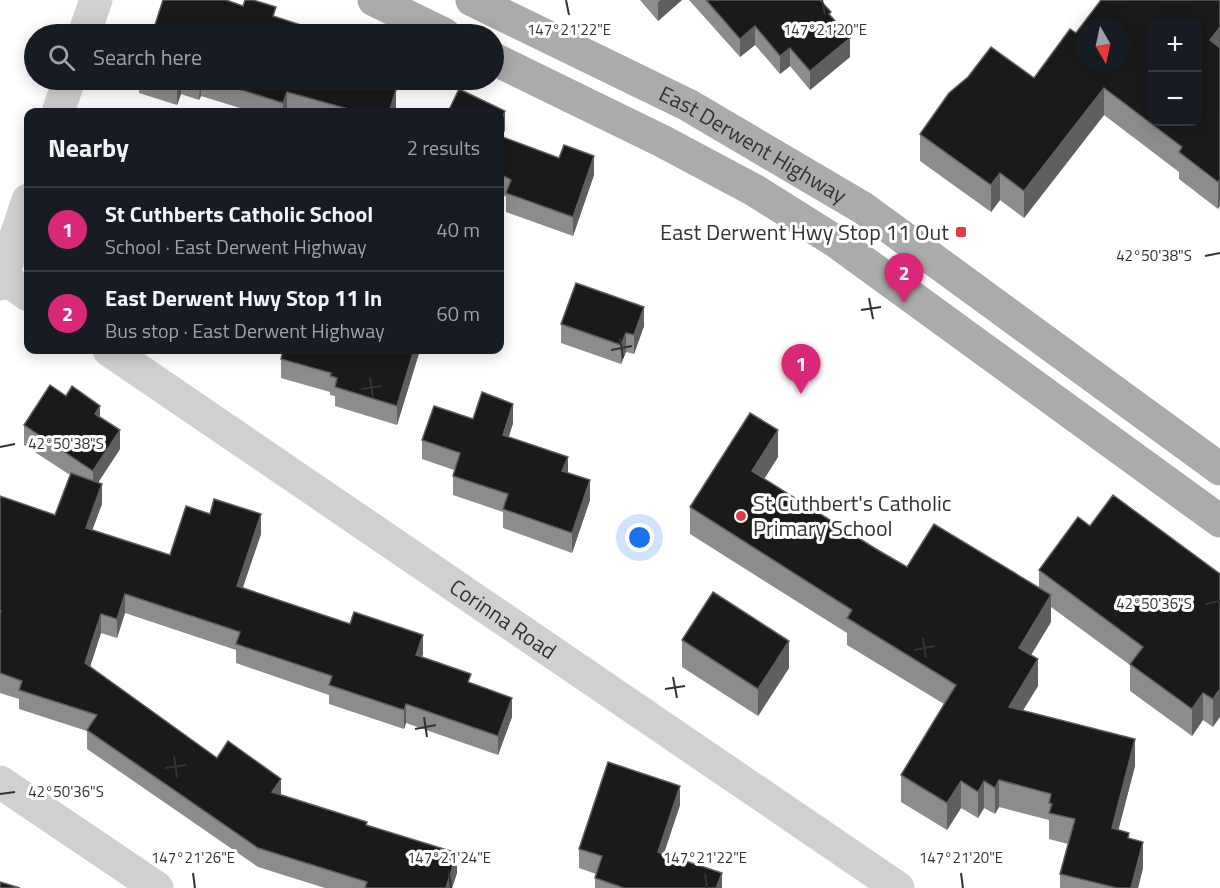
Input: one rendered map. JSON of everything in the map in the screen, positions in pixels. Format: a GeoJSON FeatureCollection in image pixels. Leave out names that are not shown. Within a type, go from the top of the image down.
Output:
{"type":"FeatureCollection","features":[{"type":"Feature","properties":{"kind":"main road"},"geometry":{"type":"LineString","coordinates":[[374,0],[423,24]]}},
{"type":"Feature","properties":{"kind":"main road","name":"East Derwent Highway"},"geometry":{"type":"LineString","coordinates":[[472,0],[688,105],[863,208],[1220,469]]}},
{"type":"Feature","properties":{"kind":"main road","name":"East Derwent Highway"},"geometry":{"type":"LineString","coordinates":[[504,63],[662,141],[754,190],[835,241],[1220,521]]}},
{"type":"Feature","properties":{"kind":"street"},"geometry":{"type":"LineString","coordinates":[[88,24],[96,0]]}},
{"type":"Feature","properties":{"kind":"street"},"geometry":{"type":"LineString","coordinates":[[59,108],[66,90]]}},
{"type":"Feature","properties":{"kind":"street"},"geometry":{"type":"LineString","coordinates":[[8,283],[24,217]]}},
{"type":"Feature","properties":{"kind":"street","name":"Corinna Road"},"geometry":{"type":"LineString","coordinates":[[115,354],[898,888]]}},
{"type":"Feature","properties":{"kind":"street"},"geometry":{"type":"LineString","coordinates":[[0,782],[157,888]]}},
{"type":"Feature","properties":{"kind":"building"},"geometry":{"type":"Polygon","coordinates":[[[163,0],[226,0],[243,6],[245,0],[253,0],[276,7],[273,16],[298,24],[155,24],[163,0]]]}},
{"type":"Feature","properties":{"kind":"building"},"geometry":{"type":"Polygon","coordinates":[[[706,0],[820,0],[850,38],[810,71],[790,48],[780,56],[755,26],[740,39],[706,0]]]}},
{"type":"Feature","properties":{"kind":"building"},"geometry":{"type":"Polygon","coordinates":[[[1101,0],[1220,0],[1220,27],[1210,40],[1220,48],[1220,179],[1218,182],[1179,152],[1182,147],[1154,126],[1202,126],[1202,18],[1148,18],[1148,121],[1104,88],[1024,191],[1000,173],[991,185],[920,134],[949,93],[968,77],[991,47],[1034,78],[1070,29],[1076,33],[1076,72],[1130,72],[1130,18],[1087,18],[1101,0]]]}},
{"type":"Feature","properties":{"kind":"building"},"geometry":{"type":"Polygon","coordinates":[[[242,90],[396,90],[390,108],[345,108],[287,92],[283,103],[242,90]]]}},
{"type":"Feature","properties":{"kind":"building"},"geometry":{"type":"Polygon","coordinates":[[[459,90],[461,90],[499,108],[450,108],[459,90]]]}},
{"type":"Feature","properties":{"kind":"building"},"geometry":{"type":"Polygon","coordinates":[[[504,137],[559,158],[564,145],[594,156],[573,217],[506,193],[511,180],[504,176],[504,137]]]}},
{"type":"Feature","properties":{"kind":"building"},"geometry":{"type":"Polygon","coordinates":[[[576,283],[644,307],[634,335],[626,333],[621,345],[561,324],[576,283]]]}},
{"type":"Feature","properties":{"kind":"building"},"geometry":{"type":"Polygon","coordinates":[[[282,354],[413,354],[397,406],[335,387],[337,378],[330,376],[331,373],[281,359],[282,354]]]}},
{"type":"Feature","properties":{"kind":"building"},"geometry":{"type":"Polygon","coordinates":[[[50,385],[66,396],[72,386],[100,406],[95,414],[120,430],[93,471],[24,425],[50,385]]]}},
{"type":"Feature","properties":{"kind":"building"},"geometry":{"type":"Polygon","coordinates":[[[482,392],[513,404],[503,435],[568,457],[562,471],[590,480],[572,533],[503,509],[508,494],[453,476],[460,453],[422,440],[434,406],[473,419],[482,392]]]}},
{"type":"Feature","properties":{"kind":"building"},"geometry":{"type":"Polygon","coordinates":[[[750,413],[778,430],[752,471],[876,549],[907,567],[934,524],[1051,595],[1019,648],[1038,659],[1009,707],[1135,739],[1112,828],[1129,833],[1128,838],[1143,842],[1131,888],[1117,888],[1060,874],[1075,819],[1049,813],[1052,804],[1049,803],[1051,794],[999,780],[995,788],[984,781],[978,792],[961,781],[947,803],[901,775],[956,685],[847,618],[852,610],[690,507],[750,413]]]}},
{"type":"Feature","properties":{"kind":"building"},"geometry":{"type":"Polygon","coordinates":[[[71,473],[102,484],[86,528],[170,555],[186,506],[210,514],[214,499],[261,514],[237,586],[350,624],[354,612],[423,635],[416,655],[471,674],[468,682],[512,698],[498,736],[406,704],[404,710],[329,685],[332,676],[236,644],[240,632],[125,594],[117,619],[101,614],[85,663],[217,758],[228,741],[281,779],[272,792],[367,822],[366,825],[457,853],[446,888],[365,888],[367,882],[258,848],[87,730],[97,715],[19,690],[22,681],[0,673],[0,496],[55,515],[71,473]]]}},
{"type":"Feature","properties":{"kind":"building"},"geometry":{"type":"Polygon","coordinates":[[[1113,495],[1220,574],[1220,689],[1213,699],[1203,693],[1192,709],[1130,664],[1143,647],[1039,570],[1078,517],[1090,526],[1113,495]]]}},
{"type":"Feature","properties":{"kind":"building"},"geometry":{"type":"Polygon","coordinates":[[[713,592],[789,641],[758,689],[682,640],[713,592]]]}},
{"type":"Feature","properties":{"kind":"building"},"geometry":{"type":"Polygon","coordinates":[[[608,762],[680,786],[658,852],[722,873],[716,888],[624,888],[595,878],[602,856],[579,849],[608,762]]]}},
{"type":"Feature","properties":{"kind":"building"},"geometry":{"type":"Polygon","coordinates":[[[0,882],[20,888],[0,888],[0,882]]]}},
{"type":"Feature","properties":{"kind":"place","name":"East Derwent Hwy Stop 11 Out"},"geometry":{"type":"Point","coordinates":[961,232]}},
{"type":"Feature","properties":{"kind":"place","name":"East Derwent Hwy Stop 11 In"},"geometry":{"type":"Point","coordinates":[904,303]}},
{"type":"Feature","properties":{"kind":"place","name":"St Cuthberts Catholic School"},"geometry":{"type":"Point","coordinates":[801,394]}},
{"type":"Feature","properties":{"kind":"place","name":"St Cuthbert's Catholic Primary School"},"geometry":{"type":"Point","coordinates":[741,516]}}]}
